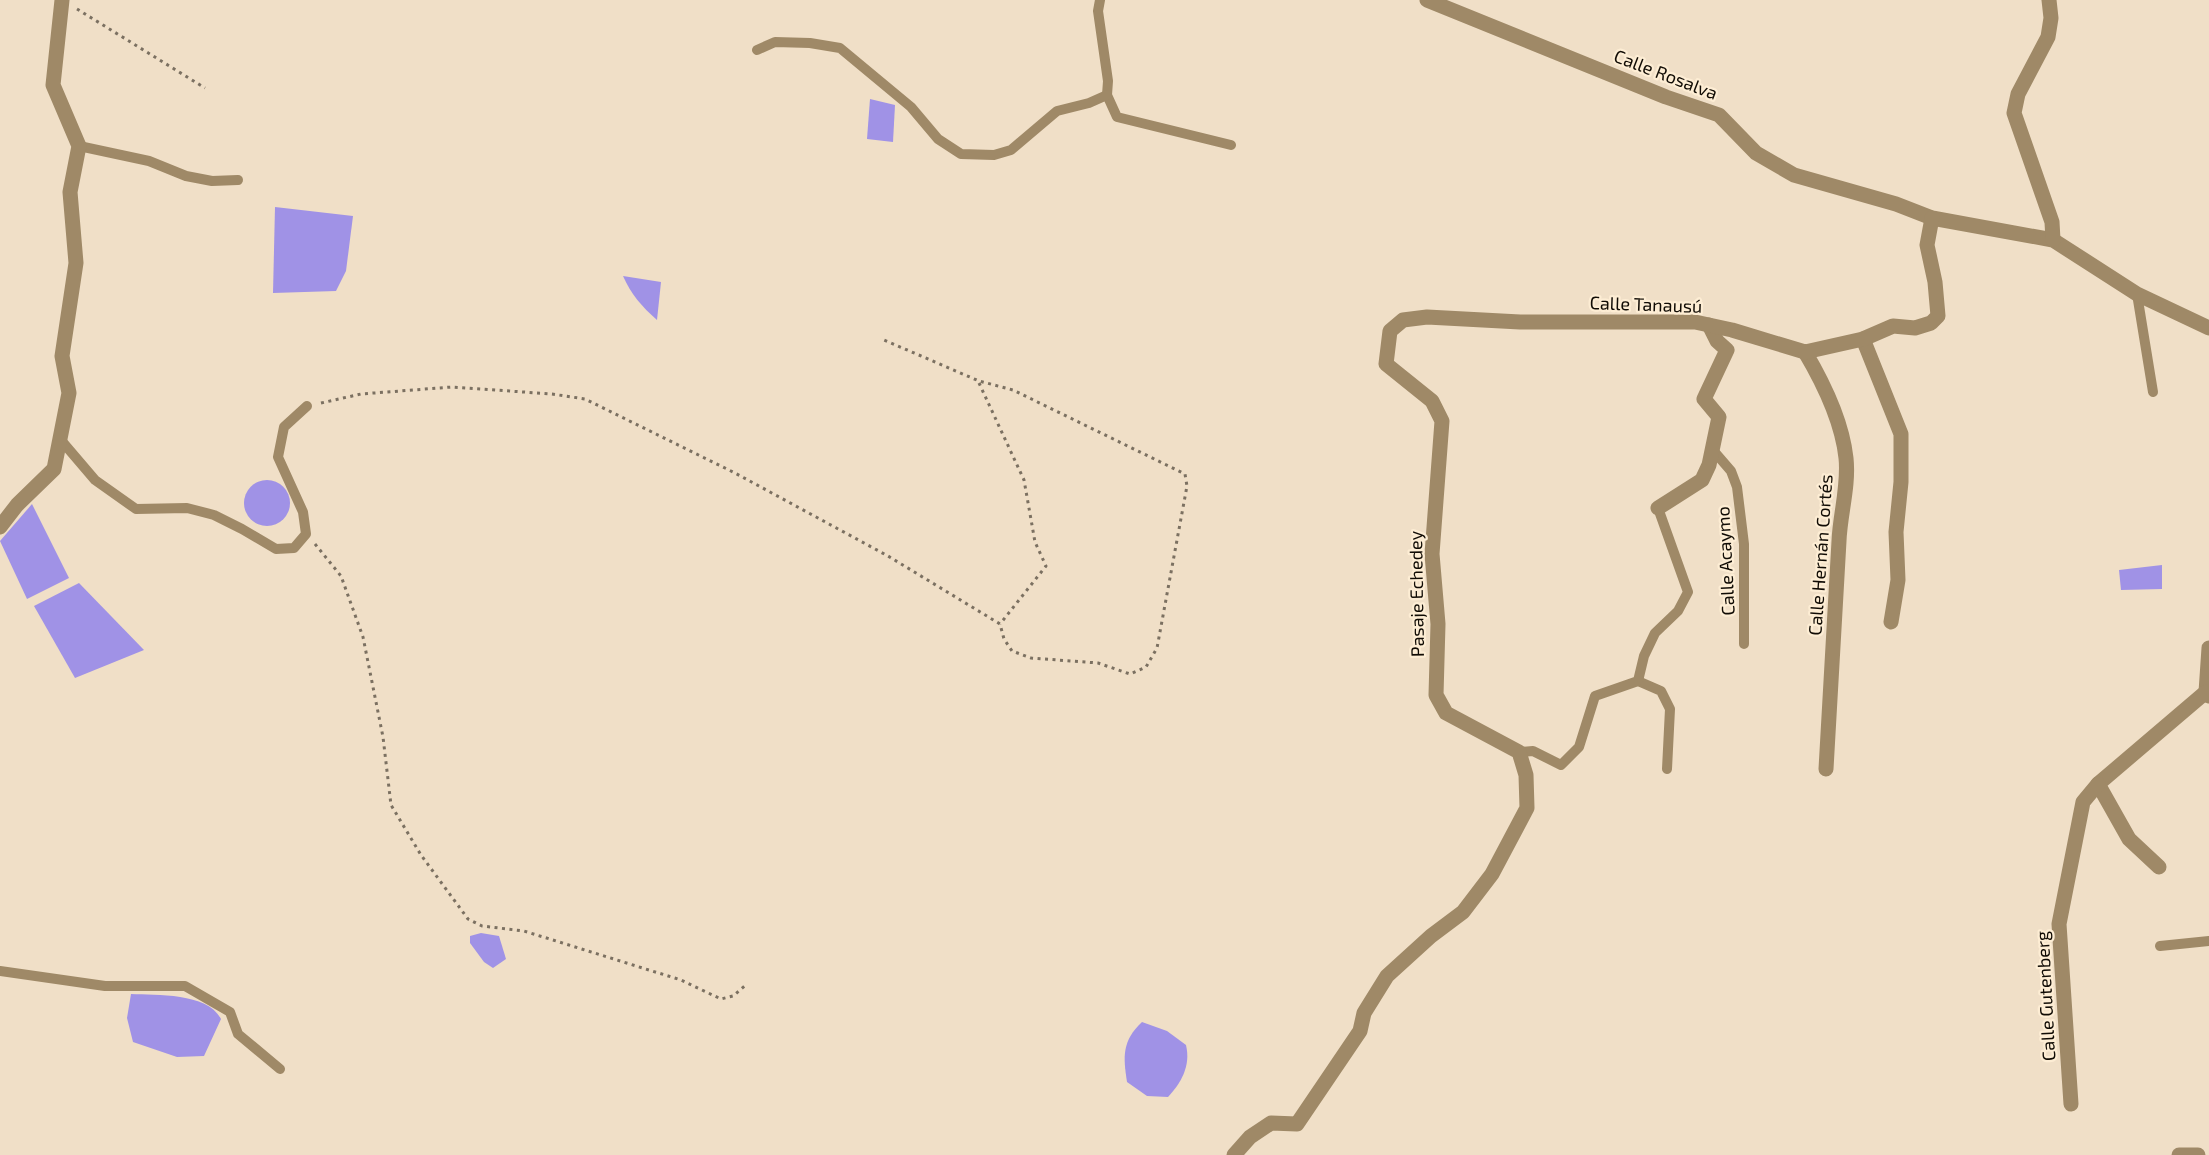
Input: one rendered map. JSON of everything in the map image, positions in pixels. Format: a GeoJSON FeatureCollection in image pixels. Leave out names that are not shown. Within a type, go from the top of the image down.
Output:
{"type":"FeatureCollection","features":[{"type":"Feature","properties":{"kind":"street","name":"Calle Rosalva"},"geometry":{"type":"LineString","coordinates":[[1427,0],[1666,97],[1719,115],[1756,153],[1794,175],[1896,204],[1932,218],[2053,240]]}},
{"type":"Feature","properties":{"kind":"street"},"geometry":{"type":"LineString","coordinates":[[2049,0],[2051,18],[2048,37],[2018,94],[2014,113],[2052,222],[2053,240],[2137,294],[2209,328]]}},
{"type":"Feature","properties":{"kind":"street"},"geometry":{"type":"LineString","coordinates":[[0,527],[17,505],[54,469],[69,393],[62,356],[76,263],[70,192],[79,146],[53,85],[67,3]]}},
{"type":"Feature","properties":{"kind":"street","name":"Calle Tanausú"},"geometry":{"type":"LineString","coordinates":[[1442,422],[1432,401],[1386,364],[1390,331],[1403,320],[1427,317],[1520,322],[1695,322],[1732,330],[1805,352],[1863,339],[1893,326],[1915,328],[1931,323],[1938,316],[1935,282],[1927,245],[1932,218]]}},
{"type":"Feature","properties":{"kind":"street"},"geometry":{"type":"LineString","coordinates":[[1658,508],[1702,480],[1708,465],[1719,417],[1704,399],[1727,350],[1717,341],[1709,325]]}},
{"type":"Feature","properties":{"kind":"street"},"geometry":{"type":"LineString","coordinates":[[1863,339],[1901,434],[1901,482],[1896,532],[1898,580],[1891,622]]}},
{"type":"Feature","properties":{"kind":"street","name":"Calle Hernán Cortés"},"geometry":{"type":"LineString","coordinates":[[1805,352],[1821,380],[1836,418],[1846,459],[1839,531],[1826,769]]}},
{"type":"Feature","properties":{"kind":"street","name":"Pasaje Echedey"},"geometry":{"type":"LineString","coordinates":[[1442,422],[1432,554],[1438,624],[1436,694],[1446,713],[1520,752]]}},
{"type":"Feature","properties":{"kind":"street"},"geometry":{"type":"LineString","coordinates":[[2160,867],[2129,839],[2098,784],[2208,694],[2209,648]]}},
{"type":"Feature","properties":{"kind":"street"},"geometry":{"type":"LineString","coordinates":[[1234,1155],[1250,1137],[1271,1123],[1297,1124],[1360,1031],[1364,1013],[1387,976],[1431,936],[1463,912],[1492,874],[1527,808],[1526,775],[1520,752]]}},
{"type":"Feature","properties":{"kind":"street","name":"Calle Gutenberg"},"geometry":{"type":"LineString","coordinates":[[2071,1104],[2059,924],[2083,802],[2098,784]]}},
{"type":"Feature","properties":{"kind":"street"},"geometry":{"type":"LineString","coordinates":[[2179,1155],[2198,1155]]}},
{"type":"Feature","properties":{"kind":"lane"},"geometry":{"type":"LineString","coordinates":[[1100,0],[1098,11],[1108,81],[1107,95],[1117,117],[1231,145]]}},
{"type":"Feature","properties":{"kind":"lane"},"geometry":{"type":"LineString","coordinates":[[757,50],[775,42],[810,43],[840,48],[910,107],[938,139],[962,154],[994,155],[1011,150],[1057,111],[1089,103],[1107,95]]}},
{"type":"Feature","properties":{"kind":"lane"},"geometry":{"type":"LineString","coordinates":[[79,146],[149,161],[186,176],[212,181],[238,180]]}},
{"type":"Feature","properties":{"kind":"lane"},"geometry":{"type":"LineString","coordinates":[[2137,294],[2152,392]]}},
{"type":"Feature","properties":{"kind":"lane"},"geometry":{"type":"LineString","coordinates":[[60,439],[95,480],[136,509],[187,508],[214,515],[276,549],[294,548],[306,534],[303,512],[278,457],[284,427],[307,406]]}},
{"type":"Feature","properties":{"kind":"lane","name":"Calle Acaymo"},"geometry":{"type":"LineString","coordinates":[[1712,449],[1731,471],[1737,487],[1744,544],[1744,644]]}},
{"type":"Feature","properties":{"kind":"lane"},"geometry":{"type":"LineString","coordinates":[[1638,681],[1644,656],[1655,633],[1678,611],[1688,592],[1658,508]]}},
{"type":"Feature","properties":{"kind":"lane"},"geometry":{"type":"LineString","coordinates":[[1520,752],[1533,751],[1561,765],[1579,747],[1595,696],[1638,681],[1661,691],[1670,709],[1667,769]]}},
{"type":"Feature","properties":{"kind":"lane"},"geometry":{"type":"LineString","coordinates":[[2160,946],[2209,941]]}},
{"type":"Feature","properties":{"kind":"lane"},"geometry":{"type":"LineString","coordinates":[[0,971],[105,986],[185,986],[230,1012],[238,1034],[280,1069]]}},
{"type":"Feature","properties":{"kind":"path"},"geometry":{"type":"LineString","coordinates":[[67,3],[205,88]]}},
{"type":"Feature","properties":{"kind":"path"},"geometry":{"type":"LineString","coordinates":[[307,406],[362,394],[452,387],[552,394],[585,399],[735,473],[888,556],[999,624],[1004,639],[1012,651],[1031,658],[1098,663],[1130,674],[1146,667],[1157,648],[1187,486],[1185,474],[1013,390],[979,381],[884,340]]}},
{"type":"Feature","properties":{"kind":"path"},"geometry":{"type":"LineString","coordinates":[[979,381],[1024,480],[1035,542],[1046,566],[999,624]]}},
{"type":"Feature","properties":{"kind":"path"},"geometry":{"type":"LineString","coordinates":[[306,534],[324,552],[341,576],[363,637],[383,737],[392,805],[421,855],[468,919],[482,926],[524,931],[681,980],[721,999],[733,996],[747,984]]}},
{"type":"Feature","properties":{"kind":"shaded area"},"geometry":{"type":"Polygon","coordinates":[[[870,99],[895,105],[893,142],[867,139],[870,99]]]}},
{"type":"Feature","properties":{"kind":"shaded area"},"geometry":{"type":"Polygon","coordinates":[[[275,207],[353,216],[346,271],[336,291],[273,293],[275,207]]]}},
{"type":"Feature","properties":{"kind":"shaded area"},"geometry":{"type":"Polygon","coordinates":[[[623,276],[661,282],[657,320],[637,300],[623,276]]]}},
{"type":"Feature","properties":{"kind":"shaded area"},"geometry":{"type":"Polygon","coordinates":[[[267,480],[283,487],[290,503],[283,519],[267,526],[251,519],[244,503],[251,487],[267,480]]]}},
{"type":"Feature","properties":{"kind":"shaded area"},"geometry":{"type":"Polygon","coordinates":[[[32,504],[69,578],[27,599],[0,541],[32,504]]]}},
{"type":"Feature","properties":{"kind":"shaded area"},"geometry":{"type":"Polygon","coordinates":[[[2162,565],[2162,589],[2121,590],[2119,570],[2162,565]]]}},
{"type":"Feature","properties":{"kind":"shaded area"},"geometry":{"type":"Polygon","coordinates":[[[79,583],[144,650],[75,678],[34,606],[79,583]]]}},
{"type":"Feature","properties":{"kind":"shaded area"},"geometry":{"type":"Polygon","coordinates":[[[481,933],[499,936],[506,959],[493,968],[484,962],[470,943],[470,936],[481,933]]]}},
{"type":"Feature","properties":{"kind":"shaded area"},"geometry":{"type":"Polygon","coordinates":[[[131,994],[181,997],[205,1004],[214,1011],[221,1019],[204,1056],[177,1057],[133,1042],[127,1018],[131,994]]]}},
{"type":"Feature","properties":{"kind":"shaded area"},"geometry":{"type":"Polygon","coordinates":[[[1142,1022],[1167,1031],[1186,1045],[1187,1060],[1184,1074],[1168,1097],[1147,1096],[1127,1082],[1125,1057],[1127,1042],[1142,1022]]]}}]}
